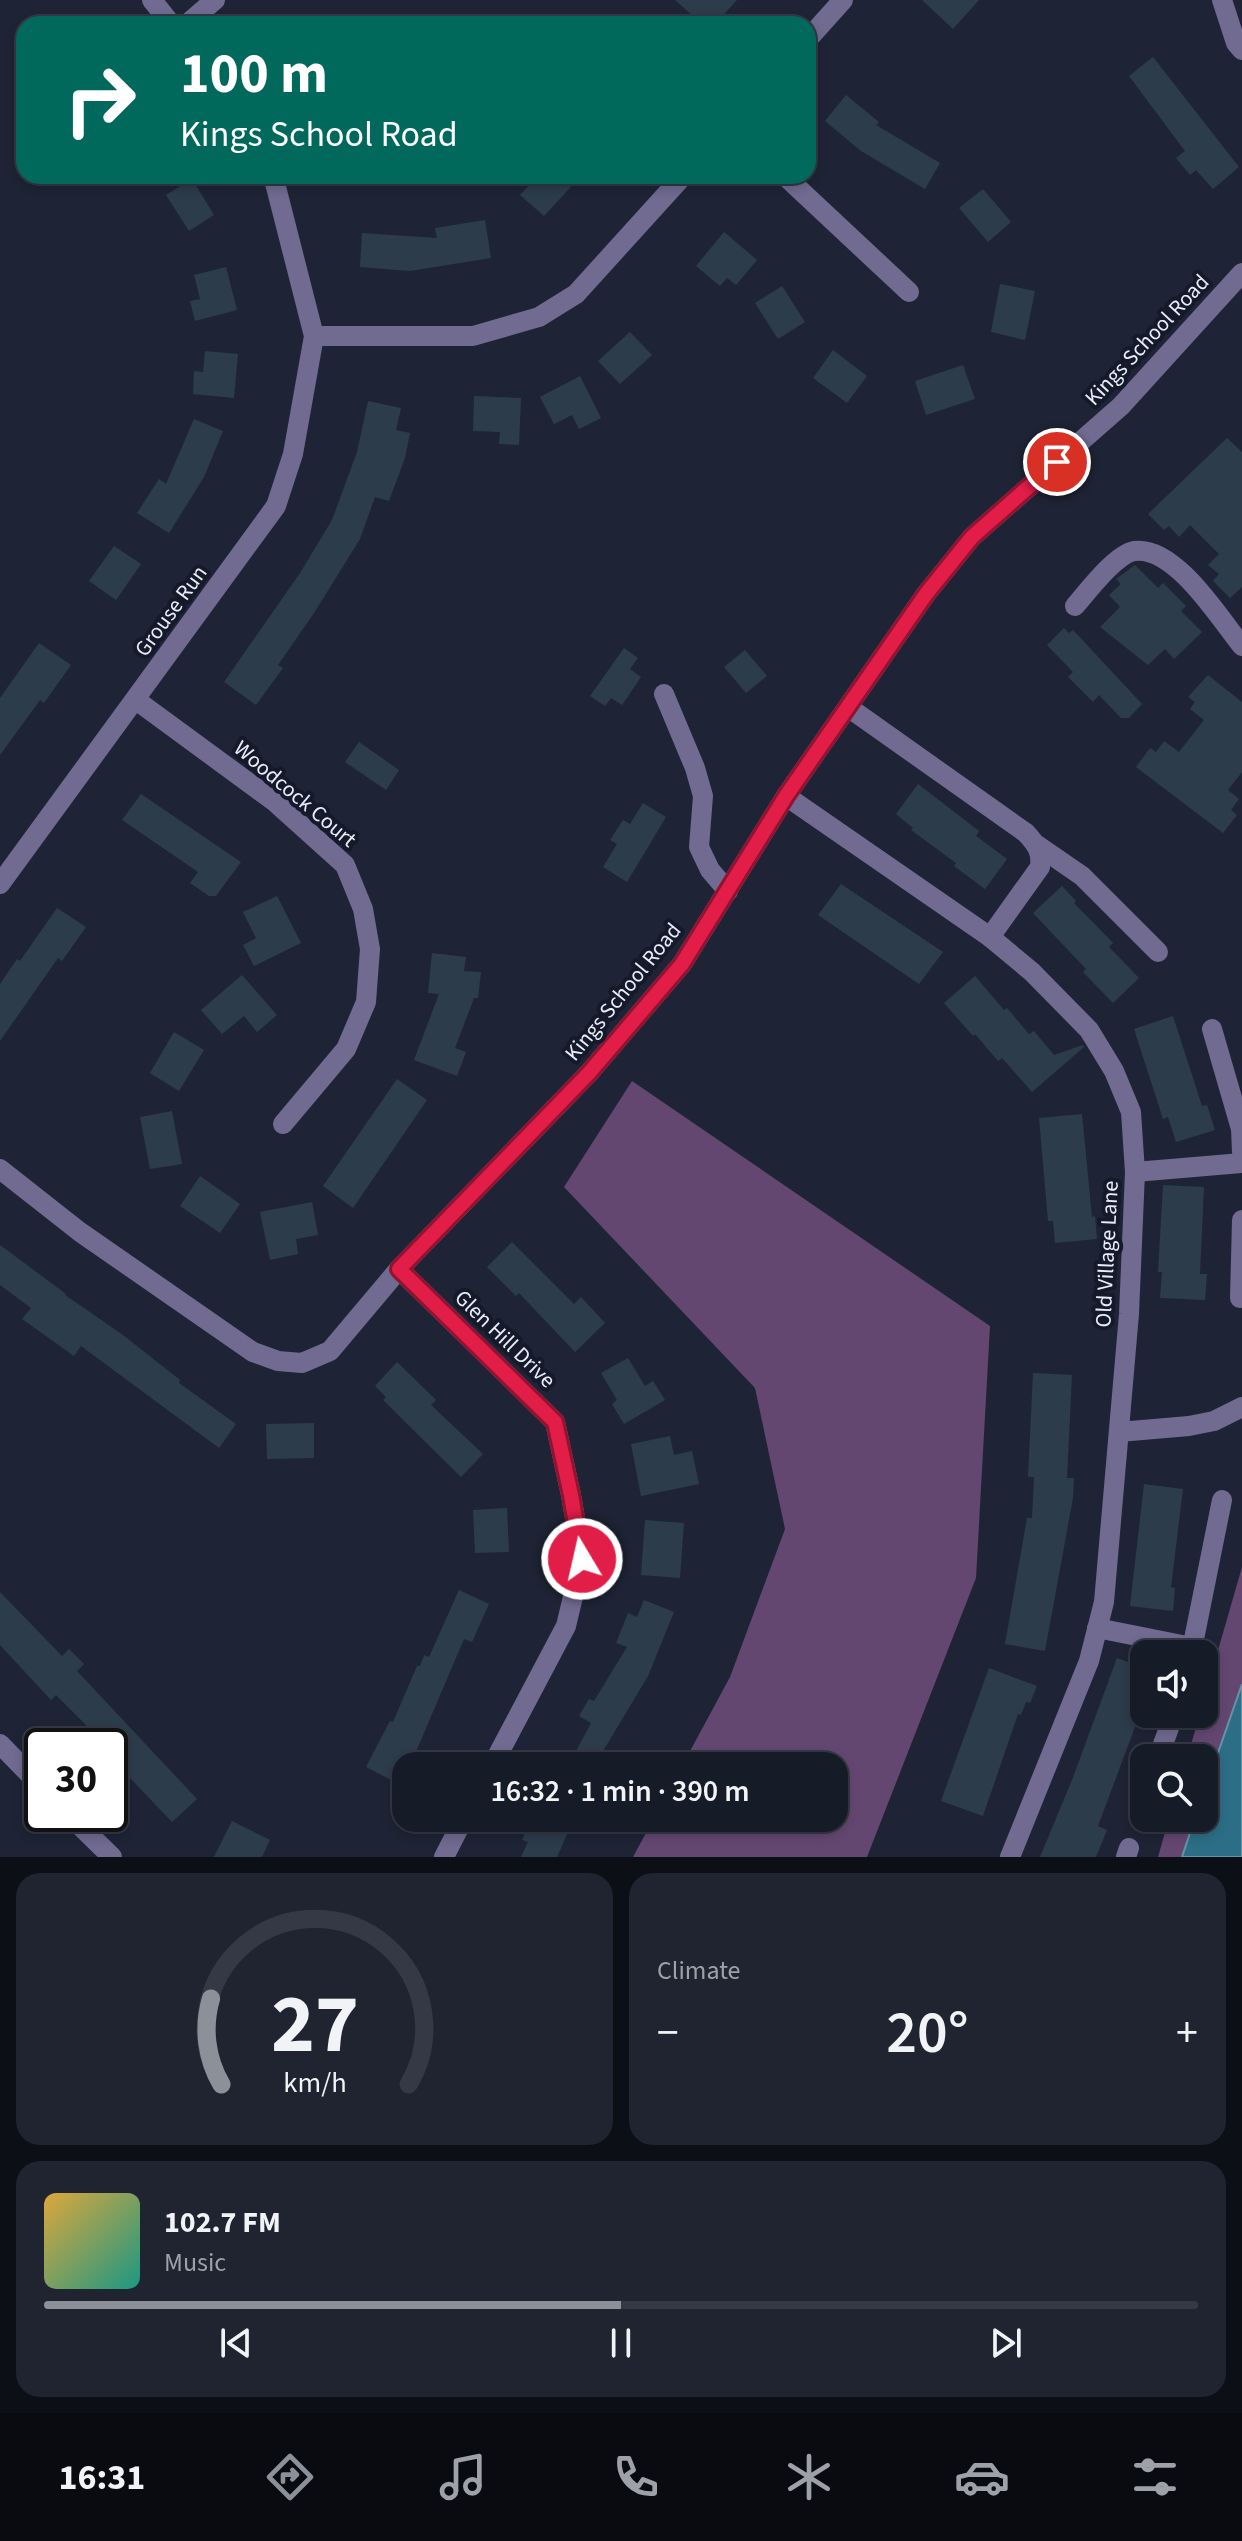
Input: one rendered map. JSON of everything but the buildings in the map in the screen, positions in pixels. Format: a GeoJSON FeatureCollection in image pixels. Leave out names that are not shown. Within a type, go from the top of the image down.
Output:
{"type":"FeatureCollection","features":[{"type":"Feature","properties":{"kind":"street"},"geometry":{"type":"LineString","coordinates":[[152,0],[165,16]]}},
{"type":"Feature","properties":{"kind":"street"},"geometry":{"type":"LineString","coordinates":[[196,16],[215,0]]}},
{"type":"Feature","properties":{"kind":"street"},"geometry":{"type":"LineString","coordinates":[[816,30],[843,0]]}},
{"type":"Feature","properties":{"kind":"street"},"geometry":{"type":"LineString","coordinates":[[1222,0],[1236,43],[1242,50]]}},
{"type":"Feature","properties":{"kind":"street"},"geometry":{"type":"LineString","coordinates":[[275,184],[314,336],[473,336],[539,317],[576,294],[676,184]]}},
{"type":"Feature","properties":{"kind":"street"},"geometry":{"type":"LineString","coordinates":[[794,184],[909,292]]}},
{"type":"Feature","properties":{"kind":"street","name":"Kings School Road"},"geometry":{"type":"LineString","coordinates":[[0,1169],[92,1241],[253,1352],[278,1361],[302,1363],[330,1351],[399,1269],[589,1073],[682,964],[786,796],[926,594],[972,537],[1121,406],[1242,273]]}},
{"type":"Feature","properties":{"kind":"street","name":"Grouse Run"},"geometry":{"type":"LineString","coordinates":[[0,884],[276,506],[293,454],[314,336]]}},
{"type":"Feature","properties":{"kind":"street"},"geometry":{"type":"LineString","coordinates":[[1075,606],[1116,561],[1134,551],[1155,555],[1185,573],[1242,646]]}},
{"type":"Feature","properties":{"kind":"street"},"geometry":{"type":"LineString","coordinates":[[664,694],[695,768],[703,796],[699,847],[710,870],[728,891]]}},
{"type":"Feature","properties":{"kind":"street","name":"Woodcock Court"},"geometry":{"type":"LineString","coordinates":[[136,700],[275,802],[345,865],[363,909],[370,949],[366,1002],[346,1049],[283,1124]]}},
{"type":"Feature","properties":{"kind":"street"},"geometry":{"type":"LineString","coordinates":[[848,707],[1082,876],[1158,952]]}},
{"type":"Feature","properties":{"kind":"street","name":"Old Village Lane"},"geometry":{"type":"LineString","coordinates":[[786,796],[990,937],[1032,972],[1089,1030],[1114,1071],[1131,1112],[1135,1172],[1129,1314],[1104,1602],[1089,1661],[1010,1857]]}},
{"type":"Feature","properties":{"kind":"street"},"geometry":{"type":"LineString","coordinates":[[990,937],[1040,867],[1037,845]]}},
{"type":"Feature","properties":{"kind":"street"},"geometry":{"type":"LineString","coordinates":[[1212,1029],[1241,1129],[1242,1152]]}},
{"type":"Feature","properties":{"kind":"street"},"geometry":{"type":"LineString","coordinates":[[1135,1172],[1242,1163]]}},
{"type":"Feature","properties":{"kind":"street"},"geometry":{"type":"LineString","coordinates":[[1240,1298],[1242,1220]]}},
{"type":"Feature","properties":{"kind":"street","name":"Glen Hill Drive"},"geometry":{"type":"LineString","coordinates":[[399,1269],[555,1422],[571,1495],[582,1559],[566,1626],[499,1752]]}},
{"type":"Feature","properties":{"kind":"street"},"geometry":{"type":"LineString","coordinates":[[1119,1432],[1214,1421],[1242,1407]]}},
{"type":"Feature","properties":{"kind":"street"},"geometry":{"type":"LineString","coordinates":[[1194,1640],[1222,1500]]}},
{"type":"Feature","properties":{"kind":"street"},"geometry":{"type":"LineString","coordinates":[[1097,1628],[1149,1640]]}},
{"type":"Feature","properties":{"kind":"street"},"geometry":{"type":"LineString","coordinates":[[0,1744],[24,1769]]}},
{"type":"Feature","properties":{"kind":"street"},"geometry":{"type":"LineString","coordinates":[[86,1832],[112,1857]]}},
{"type":"Feature","properties":{"kind":"street"},"geometry":{"type":"LineString","coordinates":[[444,1857],[457,1832]]}},
{"type":"Feature","properties":{"kind":"shaded area"},"geometry":{"type":"Polygon","coordinates":[[[632,1081],[990,1326],[976,1578],[867,1857],[633,1857],[646,1832],[848,1832],[848,1752],[690,1752],[730,1677],[785,1529],[755,1388],[564,1187],[632,1081]]]}},
{"type":"Feature","properties":{"kind":"shaded area"},"geometry":{"type":"Polygon","coordinates":[[[1242,1567],[1242,1857],[1158,1857],[1165,1832],[1218,1832],[1218,1744],[1191,1744],[1196,1728],[1218,1728],[1218,1650],[1242,1567]]]}},
{"type":"Feature","properties":{"kind":"water"},"geometry":{"type":"Polygon","coordinates":[[[1242,1684],[1242,1857],[1182,1857],[1190,1832],[1218,1832],[1218,1753],[1242,1684]]]}},
{"type":"Feature","properties":{"kind":"route"},"geometry":{"type":"LineString","coordinates":[[582,1559],[555,1422],[399,1269],[589,1073],[682,964],[786,796],[926,594],[972,537],[1057,462]]}}]}
